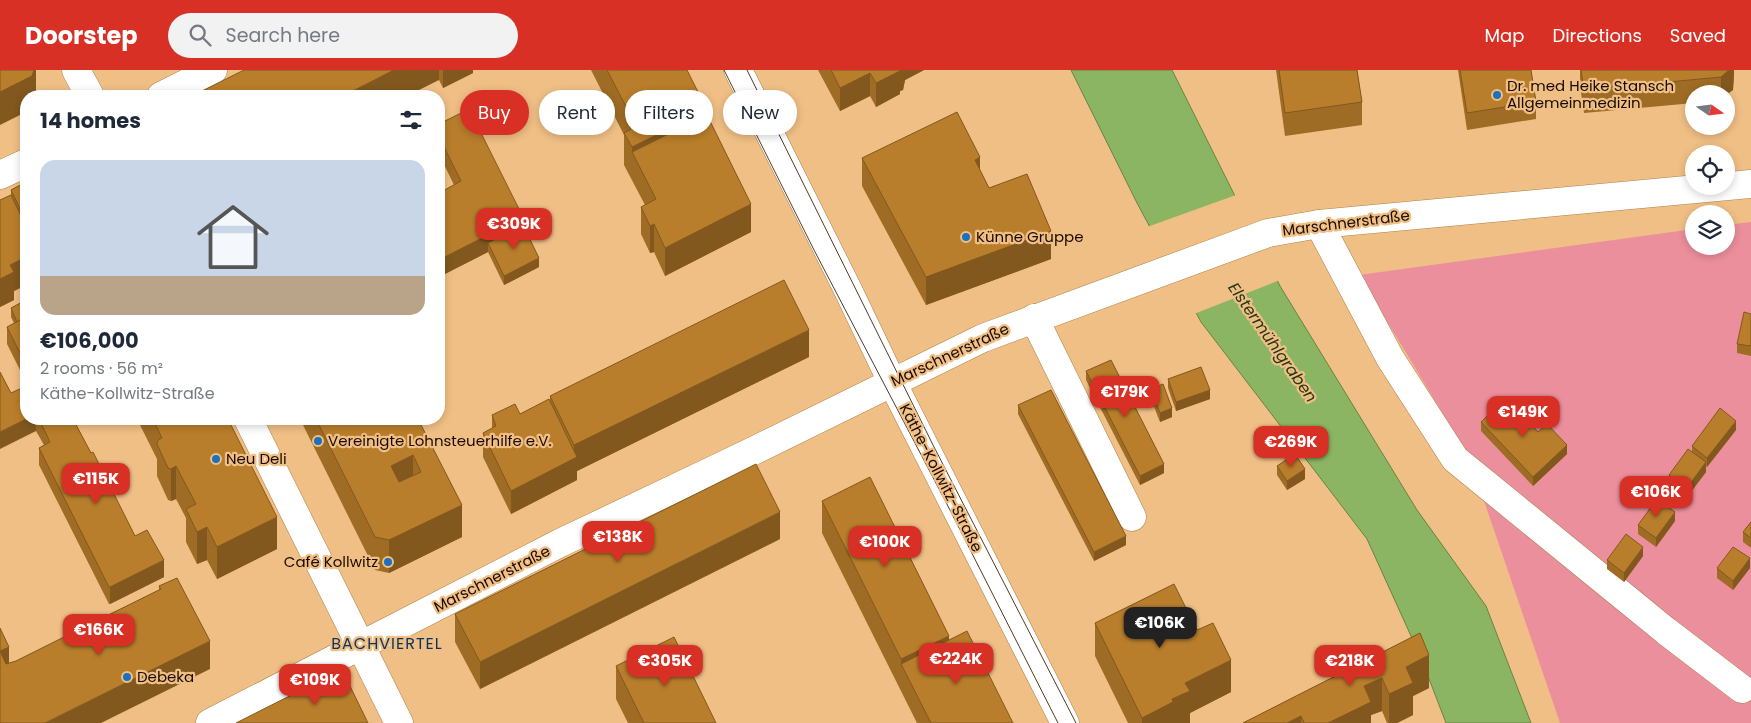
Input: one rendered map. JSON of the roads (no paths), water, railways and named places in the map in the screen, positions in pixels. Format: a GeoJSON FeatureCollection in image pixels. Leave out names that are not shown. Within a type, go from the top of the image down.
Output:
{"type":"FeatureCollection","features":[{"type":"Feature","properties":{"kind":"main road"},"geometry":{"type":"LineString","coordinates":[[76,70],[87,90]]}},
{"type":"Feature","properties":{"kind":"main road"},"geometry":{"type":"LineString","coordinates":[[172,90],[213,70]]}},
{"type":"Feature","properties":{"kind":"main road","name":"Käthe-Kollwitz-Straße"},"geometry":{"type":"LineString","coordinates":[[738,70],[892,382],[1066,723]]}},
{"type":"Feature","properties":{"kind":"main road"},"geometry":{"type":"LineString","coordinates":[[0,176],[20,166]]}},
{"type":"Feature","properties":{"kind":"main road","name":"Marschnerstraße"},"geometry":{"type":"LineString","coordinates":[[210,723],[560,543],[983,338],[1268,233],[1319,224],[1751,184]]}},
{"type":"Feature","properties":{"kind":"main road"},"geometry":{"type":"LineString","coordinates":[[1319,224],[1390,358],[1455,459],[1666,631],[1742,688]]}},
{"type":"Feature","properties":{"kind":"main road"},"geometry":{"type":"LineString","coordinates":[[1034,318],[1132,517]]}},
{"type":"Feature","properties":{"kind":"main road"},"geometry":{"type":"LineString","coordinates":[[251,425],[399,723]]}},
{"type":"Feature","properties":{"kind":"water","name":"Elstermühlgraben"},"geometry":{"type":"Polygon","coordinates":[[[1071,70],[1172,70],[1280,286],[1417,510],[1486,606],[1531,723],[1446,723],[1421,658],[1367,539],[1201,322],[1137,203],[1071,70]]]}},
{"type":"Feature","properties":{"kind":"tram line"},"geometry":{"type":"LineString","coordinates":[[724,70],[814,250],[950,510],[1058,723]]}},
{"type":"Feature","properties":{"kind":"tram line"},"geometry":{"type":"LineString","coordinates":[[747,70],[933,445],[1076,723]]}},
{"type":"Feature","properties":{"kind":"place","name":"Dr. med Heike Stansch Allgemeinmedizin"},"geometry":{"type":"Point","coordinates":[1497,95]}},
{"type":"Feature","properties":{"kind":"place","name":"Künne Gruppe"},"geometry":{"type":"Point","coordinates":[966,237]}},
{"type":"Feature","properties":{"kind":"place","name":"Vereinigte Lohnsteuerhilfe e.V."},"geometry":{"type":"Point","coordinates":[318,441]}},
{"type":"Feature","properties":{"kind":"place","name":"Neu Deli"},"geometry":{"type":"Point","coordinates":[216,459]}},
{"type":"Feature","properties":{"kind":"place","name":"Café Kollwitz"},"geometry":{"type":"Point","coordinates":[388,562]}},
{"type":"Feature","properties":{"kind":"place","name":"Debeka"},"geometry":{"type":"Point","coordinates":[127,677]}},
{"type":"Feature","properties":{"kind":"district","name":"BACHVIERTEL"},"geometry":{"type":"Point","coordinates":[387,643]}}]}
